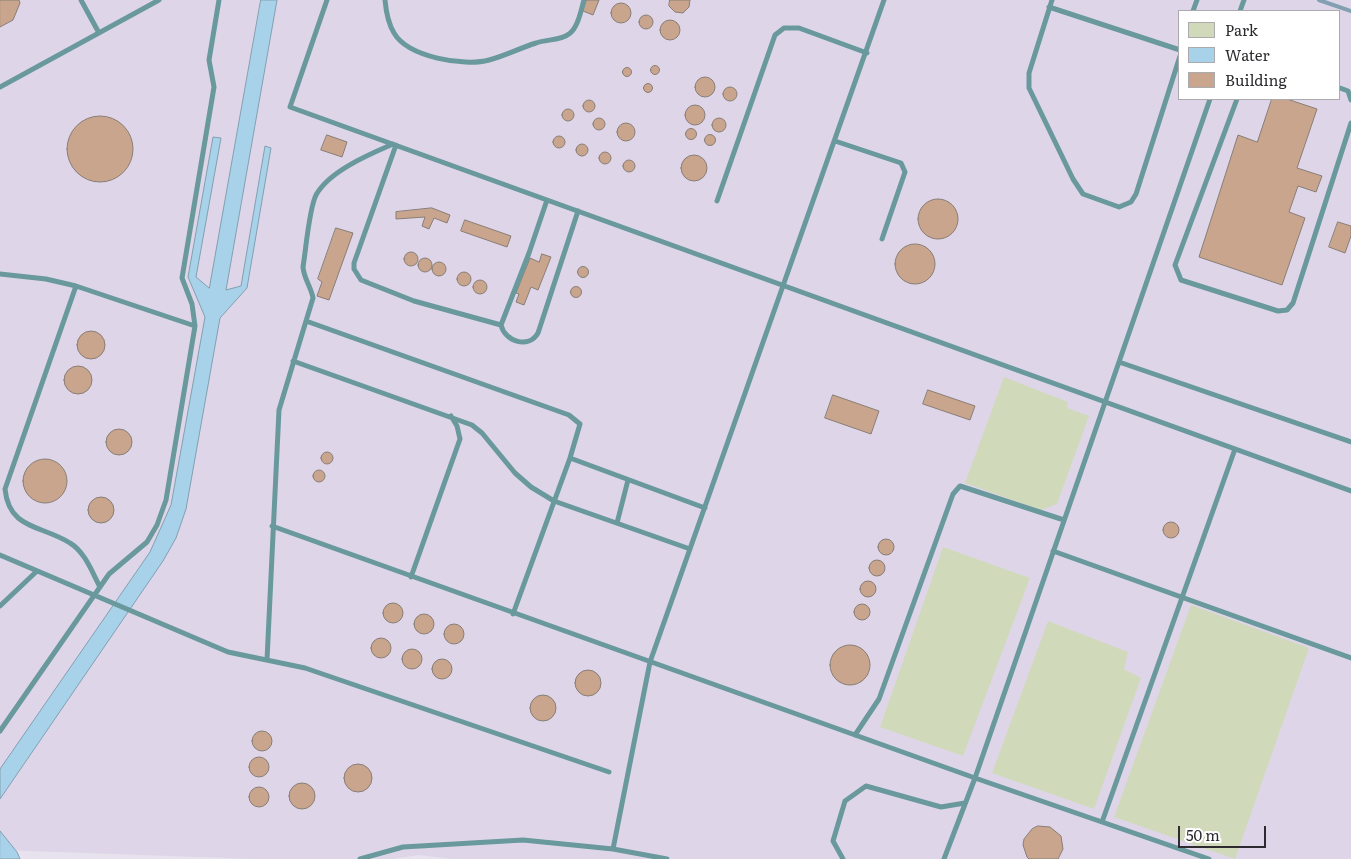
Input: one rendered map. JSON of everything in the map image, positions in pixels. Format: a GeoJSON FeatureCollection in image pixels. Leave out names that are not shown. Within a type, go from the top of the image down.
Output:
{"type":"FeatureCollection","features":[{"type":"Feature","properties":{"kind":"lane"},"geometry":{"type":"LineString","coordinates":[[81,0],[99,33]]}},
{"type":"Feature","properties":{"kind":"lane"},"geometry":{"type":"LineString","coordinates":[[0,87],[159,0]]}},
{"type":"Feature","properties":{"kind":"lane"},"geometry":{"type":"LineString","coordinates":[[0,731],[117,566],[136,553],[147,542],[157,525],[166,500],[195,326],[192,304],[182,278],[214,87],[209,60],[219,0]]}},
{"type":"Feature","properties":{"kind":"lane"},"geometry":{"type":"LineString","coordinates":[[327,0],[290,107],[1351,491]]}},
{"type":"Feature","properties":{"kind":"lane"},"geometry":{"type":"LineString","coordinates":[[385,0],[386,12],[395,34],[404,43],[429,56],[464,62],[488,61],[538,42],[568,35],[572,31],[584,0]]}},
{"type":"Feature","properties":{"kind":"lane"},"geometry":{"type":"LineString","coordinates":[[613,849],[650,662],[867,53],[884,0]]}},
{"type":"Feature","properties":{"kind":"lane"},"geometry":{"type":"LineString","coordinates":[[1052,0],[1029,73],[1029,88],[1073,180],[1083,194],[1090,198],[1119,207],[1131,202],[1136,194],[1178,62]]}},
{"type":"Feature","properties":{"kind":"lane"},"geometry":{"type":"LineString","coordinates":[[1050,7],[1178,49]]}},
{"type":"Feature","properties":{"kind":"lane"},"geometry":{"type":"LineString","coordinates":[[717,201],[775,35],[784,28],[799,28],[867,53]]}},
{"type":"Feature","properties":{"kind":"lane"},"geometry":{"type":"LineString","coordinates":[[1341,88],[1348,91],[1351,100]]}},
{"type":"Feature","properties":{"kind":"lane"},"geometry":{"type":"LineString","coordinates":[[944,859],[975,778],[1210,100]]}},
{"type":"Feature","properties":{"kind":"lane"},"geometry":{"type":"LineString","coordinates":[[1237,100],[1175,265],[1181,280],[1278,311],[1287,310],[1293,302],[1351,123]]}},
{"type":"Feature","properties":{"kind":"lane"},"geometry":{"type":"LineString","coordinates":[[835,141],[900,163],[904,167],[905,172],[882,238]]}},
{"type":"Feature","properties":{"kind":"lane"},"geometry":{"type":"LineString","coordinates":[[267,660],[279,410],[313,298],[312,291],[304,276],[303,267],[316,195],[334,177],[360,158],[395,145]]}},
{"type":"Feature","properties":{"kind":"lane"},"geometry":{"type":"LineString","coordinates":[[395,145],[354,263],[357,275],[361,280],[414,301],[500,324]]}},
{"type":"Feature","properties":{"kind":"lane"},"geometry":{"type":"LineString","coordinates":[[1344,148],[1351,150]]}},
{"type":"Feature","properties":{"kind":"lane"},"geometry":{"type":"LineString","coordinates":[[547,200],[529,253],[500,324],[503,332],[510,338],[521,342],[534,340],[545,314],[578,211]]}},
{"type":"Feature","properties":{"kind":"lane"},"geometry":{"type":"LineString","coordinates":[[0,274],[46,279],[76,286],[195,326]]}},
{"type":"Feature","properties":{"kind":"lane"},"geometry":{"type":"LineString","coordinates":[[76,286],[5,489],[9,509],[16,517],[69,542],[80,551],[100,588]]}},
{"type":"Feature","properties":{"kind":"lane"},"geometry":{"type":"LineString","coordinates":[[306,321],[569,415],[580,424],[570,458],[514,614]]}},
{"type":"Feature","properties":{"kind":"lane"},"geometry":{"type":"LineString","coordinates":[[293,361],[472,425],[482,433],[515,473],[531,487],[554,501],[690,549]]}},
{"type":"Feature","properties":{"kind":"lane"},"geometry":{"type":"LineString","coordinates":[[1119,362],[1351,442]]}},
{"type":"Feature","properties":{"kind":"lane"},"geometry":{"type":"LineString","coordinates":[[411,577],[460,439],[457,426],[451,416]]}},
{"type":"Feature","properties":{"kind":"lane"},"geometry":{"type":"LineString","coordinates":[[1102,822],[1235,449]]}},
{"type":"Feature","properties":{"kind":"lane"},"geometry":{"type":"LineString","coordinates":[[570,458],[704,508]]}},
{"type":"Feature","properties":{"kind":"lane"},"geometry":{"type":"LineString","coordinates":[[617,523],[628,480]]}},
{"type":"Feature","properties":{"kind":"lane"},"geometry":{"type":"LineString","coordinates":[[855,735],[879,699],[952,494],[960,486],[1064,520]]}},
{"type":"Feature","properties":{"kind":"lane"},"geometry":{"type":"LineString","coordinates":[[272,526],[975,778],[1209,859]]}},
{"type":"Feature","properties":{"kind":"lane"},"geometry":{"type":"LineString","coordinates":[[1053,551],[1351,658]]}},
{"type":"Feature","properties":{"kind":"lane"},"geometry":{"type":"LineString","coordinates":[[0,555],[228,652],[305,668],[609,772]]}},
{"type":"Feature","properties":{"kind":"lane"},"geometry":{"type":"LineString","coordinates":[[0,606],[37,571]]}},
{"type":"Feature","properties":{"kind":"lane"},"geometry":{"type":"LineString","coordinates":[[843,859],[833,842],[845,800],[866,786],[941,807],[958,806],[965,802]]}},
{"type":"Feature","properties":{"kind":"lane"},"geometry":{"type":"LineString","coordinates":[[360,859],[403,847],[523,840],[613,849],[667,859]]}},
{"type":"Feature","properties":{"kind":"shaded area"},"geometry":{"type":"Polygon","coordinates":[[[0,0],[1351,0],[1351,859],[452,859],[419,855],[393,859],[254,859],[0,850],[0,0]]]}},
{"type":"Feature","properties":{"kind":"green space"},"geometry":{"type":"Polygon","coordinates":[[[1004,377],[1068,402],[1067,408],[1089,416],[1057,504],[1041,510],[965,483],[1004,377]]]}},
{"type":"Feature","properties":{"kind":"green space"},"geometry":{"type":"Polygon","coordinates":[[[943,547],[1030,578],[963,756],[880,727],[943,547]]]}},
{"type":"Feature","properties":{"kind":"green space"},"geometry":{"type":"Polygon","coordinates":[[[1191,605],[1309,648],[1235,859],[1114,817],[1191,605]]]}},
{"type":"Feature","properties":{"kind":"green space"},"geometry":{"type":"Polygon","coordinates":[[[1048,621],[1128,652],[1124,669],[1141,678],[1094,809],[992,773],[1048,621]]]}},
{"type":"Feature","properties":{"kind":"water"},"geometry":{"type":"Polygon","coordinates":[[[261,0],[277,0],[226,290],[241,286],[265,146],[271,148],[247,288],[220,318],[186,509],[176,538],[163,561],[0,799],[0,769],[150,552],[171,505],[205,317],[188,277],[213,137],[221,138],[196,277],[209,288],[261,0]]]}},
{"type":"Feature","properties":{"kind":"water"},"geometry":{"type":"Polygon","coordinates":[[[0,831],[17,852],[20,859],[0,859],[0,831]]]}},
{"type":"Feature","properties":{"kind":"building"},"geometry":{"type":"Polygon","coordinates":[[[0,0],[19,0],[20,3],[13,20],[0,27],[0,0]]]}},
{"type":"Feature","properties":{"kind":"building"},"geometry":{"type":"Polygon","coordinates":[[[587,0],[599,0],[593,15],[583,11],[587,0]]]}},
{"type":"Feature","properties":{"kind":"building"},"geometry":{"type":"Polygon","coordinates":[[[670,0],[690,0],[689,7],[683,13],[675,12],[669,6],[670,0]]]}},
{"type":"Feature","properties":{"kind":"building"},"geometry":{"type":"Polygon","coordinates":[[[621,3],[628,6],[631,13],[628,20],[621,23],[614,20],[611,13],[614,6],[621,3]]]}},
{"type":"Feature","properties":{"kind":"building"},"geometry":{"type":"Polygon","coordinates":[[[643,15],[649,15],[653,22],[649,29],[643,29],[639,25],[639,19],[643,15]]]}},
{"type":"Feature","properties":{"kind":"building"},"geometry":{"type":"Polygon","coordinates":[[[670,20],[677,23],[680,30],[677,37],[670,40],[663,37],[660,30],[663,23],[670,20]]]}},
{"type":"Feature","properties":{"kind":"building"},"geometry":{"type":"Polygon","coordinates":[[[655,65],[660,70],[655,75],[650,70],[655,65]]]}},
{"type":"Feature","properties":{"kind":"building"},"geometry":{"type":"Polygon","coordinates":[[[627,67],[632,72],[627,77],[622,72],[627,67]]]}},
{"type":"Feature","properties":{"kind":"building"},"geometry":{"type":"Polygon","coordinates":[[[705,77],[712,80],[715,87],[712,94],[705,97],[698,94],[695,87],[698,80],[705,77]]]}},
{"type":"Feature","properties":{"kind":"building"},"geometry":{"type":"Polygon","coordinates":[[[648,83],[653,88],[648,93],[643,88],[648,83]]]}},
{"type":"Feature","properties":{"kind":"building"},"geometry":{"type":"Polygon","coordinates":[[[730,87],[735,89],[737,94],[735,99],[730,101],[725,99],[723,94],[725,89],[730,87]]]}},
{"type":"Feature","properties":{"kind":"building"},"geometry":{"type":"Polygon","coordinates":[[[587,100],[591,100],[595,106],[591,112],[587,112],[583,108],[583,104],[587,100]]]}},
{"type":"Feature","properties":{"kind":"building"},"geometry":{"type":"Polygon","coordinates":[[[1272,100],[1290,100],[1317,109],[1297,168],[1322,176],[1316,192],[1298,186],[1289,212],[1305,218],[1282,285],[1199,257],[1238,135],[1257,142],[1272,100]]]}},
{"type":"Feature","properties":{"kind":"building"},"geometry":{"type":"Polygon","coordinates":[[[695,105],[702,108],[705,115],[702,122],[695,125],[688,122],[685,115],[688,108],[695,105]]]}},
{"type":"Feature","properties":{"kind":"building"},"geometry":{"type":"Polygon","coordinates":[[[566,109],[570,109],[574,115],[570,121],[566,121],[562,117],[562,113],[566,109]]]}},
{"type":"Feature","properties":{"kind":"building"},"geometry":{"type":"Polygon","coordinates":[[[100,116],[113,119],[123,126],[130,136],[133,149],[130,162],[123,172],[113,179],[100,182],[87,179],[77,172],[70,162],[67,149],[70,136],[77,126],[87,119],[100,116]]]}},
{"type":"Feature","properties":{"kind":"building"},"geometry":{"type":"Polygon","coordinates":[[[601,118],[604,119],[604,129],[597,130],[594,129],[593,122],[594,119],[601,118]]]}},
{"type":"Feature","properties":{"kind":"building"},"geometry":{"type":"Polygon","coordinates":[[[716,118],[722,118],[726,125],[722,132],[716,132],[712,128],[712,122],[716,118]]]}},
{"type":"Feature","properties":{"kind":"building"},"geometry":{"type":"Polygon","coordinates":[[[622,123],[630,123],[635,128],[633,139],[622,141],[617,136],[617,128],[622,123]]]}},
{"type":"Feature","properties":{"kind":"building"},"geometry":{"type":"Polygon","coordinates":[[[691,128],[697,134],[691,140],[685,134],[691,128]]]}},
{"type":"Feature","properties":{"kind":"building"},"geometry":{"type":"Polygon","coordinates":[[[710,134],[716,140],[710,146],[704,140],[710,134]]]}},
{"type":"Feature","properties":{"kind":"building"},"geometry":{"type":"Polygon","coordinates":[[[327,135],[347,142],[342,157],[321,150],[327,135]]]}},
{"type":"Feature","properties":{"kind":"building"},"geometry":{"type":"Polygon","coordinates":[[[561,136],[564,137],[564,147],[557,148],[554,147],[553,140],[554,137],[561,136]]]}},
{"type":"Feature","properties":{"kind":"building"},"geometry":{"type":"Polygon","coordinates":[[[580,144],[584,144],[588,150],[584,156],[580,156],[576,152],[576,148],[580,144]]]}},
{"type":"Feature","properties":{"kind":"building"},"geometry":{"type":"Polygon","coordinates":[[[603,152],[607,152],[611,158],[607,164],[603,164],[599,160],[599,156],[603,152]]]}},
{"type":"Feature","properties":{"kind":"building"},"geometry":{"type":"Polygon","coordinates":[[[694,155],[703,159],[707,168],[703,177],[694,181],[685,177],[681,168],[685,159],[694,155]]]}},
{"type":"Feature","properties":{"kind":"building"},"geometry":{"type":"Polygon","coordinates":[[[627,160],[631,160],[635,166],[631,172],[627,172],[623,168],[623,164],[627,160]]]}},
{"type":"Feature","properties":{"kind":"building"},"geometry":{"type":"Polygon","coordinates":[[[938,199],[952,205],[958,219],[952,233],[938,239],[924,233],[918,219],[924,205],[938,199]]]}},
{"type":"Feature","properties":{"kind":"building"},"geometry":{"type":"Polygon","coordinates":[[[432,208],[450,215],[447,223],[434,218],[429,229],[422,226],[425,217],[396,219],[396,212],[432,208]]]}},
{"type":"Feature","properties":{"kind":"building"},"geometry":{"type":"Polygon","coordinates":[[[465,220],[511,236],[507,247],[461,231],[465,220]]]}},
{"type":"Feature","properties":{"kind":"building"},"geometry":{"type":"Polygon","coordinates":[[[1338,222],[1351,226],[1351,236],[1345,253],[1329,247],[1338,222]]]}},
{"type":"Feature","properties":{"kind":"building"},"geometry":{"type":"Polygon","coordinates":[[[336,228],[353,233],[329,300],[317,296],[322,282],[318,279],[336,228]]]}},
{"type":"Feature","properties":{"kind":"building"},"geometry":{"type":"Polygon","coordinates":[[[915,244],[929,250],[935,264],[929,278],[915,284],[901,278],[895,264],[901,250],[915,244]]]}},
{"type":"Feature","properties":{"kind":"building"},"geometry":{"type":"Polygon","coordinates":[[[411,252],[416,254],[418,259],[416,264],[411,266],[406,264],[404,259],[406,254],[411,252]]]}},
{"type":"Feature","properties":{"kind":"building"},"geometry":{"type":"Polygon","coordinates":[[[542,254],[551,257],[538,290],[531,287],[524,305],[516,302],[519,294],[516,293],[530,258],[539,262],[542,254]]]}},
{"type":"Feature","properties":{"kind":"building"},"geometry":{"type":"Polygon","coordinates":[[[425,258],[430,260],[432,265],[430,270],[425,272],[420,270],[418,265],[420,260],[425,258]]]}},
{"type":"Feature","properties":{"kind":"building"},"geometry":{"type":"Polygon","coordinates":[[[439,262],[444,264],[446,269],[444,274],[439,276],[434,274],[432,269],[434,264],[439,262]]]}},
{"type":"Feature","properties":{"kind":"building"},"geometry":{"type":"Polygon","coordinates":[[[583,266],[589,272],[583,278],[577,272],[583,266]]]}},
{"type":"Feature","properties":{"kind":"building"},"geometry":{"type":"Polygon","coordinates":[[[464,272],[469,274],[471,279],[469,284],[464,286],[459,284],[457,279],[459,274],[464,272]]]}},
{"type":"Feature","properties":{"kind":"building"},"geometry":{"type":"Polygon","coordinates":[[[480,280],[485,282],[487,287],[485,292],[480,294],[475,292],[473,287],[475,282],[480,280]]]}},
{"type":"Feature","properties":{"kind":"building"},"geometry":{"type":"Polygon","coordinates":[[[576,286],[582,292],[576,298],[570,292],[576,286]]]}},
{"type":"Feature","properties":{"kind":"building"},"geometry":{"type":"Polygon","coordinates":[[[91,331],[101,335],[105,345],[101,355],[91,359],[81,355],[77,345],[81,335],[91,331]]]}},
{"type":"Feature","properties":{"kind":"building"},"geometry":{"type":"Polygon","coordinates":[[[78,366],[88,370],[92,380],[88,390],[78,394],[68,390],[64,380],[68,370],[78,366]]]}},
{"type":"Feature","properties":{"kind":"building"},"geometry":{"type":"Polygon","coordinates":[[[928,390],[975,406],[970,420],[923,404],[928,390]]]}},
{"type":"Feature","properties":{"kind":"building"},"geometry":{"type":"Polygon","coordinates":[[[833,395],[879,411],[871,434],[825,418],[833,395]]]}},
{"type":"Feature","properties":{"kind":"building"},"geometry":{"type":"Polygon","coordinates":[[[119,429],[128,433],[132,442],[128,451],[119,455],[110,451],[106,442],[110,433],[119,429]]]}},
{"type":"Feature","properties":{"kind":"building"},"geometry":{"type":"Polygon","coordinates":[[[329,452],[332,453],[332,463],[325,464],[322,463],[321,456],[322,453],[329,452]]]}},
{"type":"Feature","properties":{"kind":"building"},"geometry":{"type":"Polygon","coordinates":[[[45,459],[57,463],[63,469],[67,481],[63,493],[57,499],[45,503],[33,499],[27,493],[23,481],[27,469],[33,463],[45,459]]]}},
{"type":"Feature","properties":{"kind":"building"},"geometry":{"type":"Polygon","coordinates":[[[321,470],[324,471],[324,481],[317,482],[314,481],[313,474],[314,471],[321,470]]]}},
{"type":"Feature","properties":{"kind":"building"},"geometry":{"type":"Polygon","coordinates":[[[101,497],[110,501],[114,510],[110,519],[101,523],[92,519],[88,510],[92,501],[101,497]]]}},
{"type":"Feature","properties":{"kind":"building"},"geometry":{"type":"Polygon","coordinates":[[[1171,522],[1179,530],[1171,538],[1163,530],[1171,522]]]}},
{"type":"Feature","properties":{"kind":"building"},"geometry":{"type":"Polygon","coordinates":[[[886,539],[892,541],[894,547],[892,553],[886,555],[880,553],[878,547],[880,541],[886,539]]]}},
{"type":"Feature","properties":{"kind":"building"},"geometry":{"type":"Polygon","coordinates":[[[877,560],[883,562],[885,568],[883,574],[877,576],[871,574],[869,568],[871,562],[877,560]]]}},
{"type":"Feature","properties":{"kind":"building"},"geometry":{"type":"Polygon","coordinates":[[[868,581],[874,583],[876,589],[874,595],[868,597],[862,595],[860,589],[862,583],[868,581]]]}},
{"type":"Feature","properties":{"kind":"building"},"geometry":{"type":"Polygon","coordinates":[[[393,603],[400,606],[403,613],[400,620],[393,623],[386,620],[383,613],[386,606],[393,603]]]}},
{"type":"Feature","properties":{"kind":"building"},"geometry":{"type":"Polygon","coordinates":[[[862,604],[868,606],[870,612],[868,618],[862,620],[856,618],[854,612],[856,606],[862,604]]]}},
{"type":"Feature","properties":{"kind":"building"},"geometry":{"type":"Polygon","coordinates":[[[424,614],[431,617],[434,624],[431,631],[424,634],[417,631],[414,624],[417,617],[424,614]]]}},
{"type":"Feature","properties":{"kind":"building"},"geometry":{"type":"Polygon","coordinates":[[[454,624],[461,627],[464,634],[461,641],[454,644],[447,641],[444,634],[447,627],[454,624]]]}},
{"type":"Feature","properties":{"kind":"building"},"geometry":{"type":"Polygon","coordinates":[[[381,638],[388,641],[391,648],[388,655],[381,658],[374,655],[371,648],[374,641],[381,638]]]}},
{"type":"Feature","properties":{"kind":"building"},"geometry":{"type":"Polygon","coordinates":[[[854,645],[861,648],[867,654],[870,665],[869,673],[861,682],[854,685],[846,685],[839,682],[831,673],[830,661],[833,654],[842,646],[854,645]]]}},
{"type":"Feature","properties":{"kind":"building"},"geometry":{"type":"Polygon","coordinates":[[[412,649],[419,652],[422,659],[419,666],[412,669],[405,666],[402,659],[405,652],[412,649]]]}},
{"type":"Feature","properties":{"kind":"building"},"geometry":{"type":"Polygon","coordinates":[[[442,659],[449,662],[452,669],[449,676],[442,679],[435,676],[432,669],[435,662],[442,659]]]}},
{"type":"Feature","properties":{"kind":"building"},"geometry":{"type":"Polygon","coordinates":[[[588,670],[597,674],[601,683],[597,692],[588,696],[579,692],[575,683],[579,674],[588,670]]]}},
{"type":"Feature","properties":{"kind":"building"},"geometry":{"type":"Polygon","coordinates":[[[543,695],[552,699],[556,708],[552,717],[543,721],[534,717],[530,708],[534,699],[543,695]]]}},
{"type":"Feature","properties":{"kind":"building"},"geometry":{"type":"Polygon","coordinates":[[[258,731],[266,731],[272,737],[272,745],[266,751],[258,751],[252,745],[252,737],[258,731]]]}},
{"type":"Feature","properties":{"kind":"building"},"geometry":{"type":"Polygon","coordinates":[[[255,757],[263,757],[269,763],[269,771],[263,777],[255,777],[249,771],[249,763],[255,757]]]}},
{"type":"Feature","properties":{"kind":"building"},"geometry":{"type":"Polygon","coordinates":[[[358,764],[368,768],[372,778],[368,788],[358,792],[348,788],[344,778],[348,768],[358,764]]]}},
{"type":"Feature","properties":{"kind":"building"},"geometry":{"type":"Polygon","coordinates":[[[302,783],[312,786],[315,796],[312,806],[302,809],[292,806],[289,796],[292,786],[302,783]]]}},
{"type":"Feature","properties":{"kind":"building"},"geometry":{"type":"Polygon","coordinates":[[[255,787],[263,787],[269,793],[269,801],[263,807],[255,807],[249,801],[249,793],[255,787]]]}},
{"type":"Feature","properties":{"kind":"building"},"geometry":{"type":"Polygon","coordinates":[[[1038,826],[1050,827],[1061,836],[1063,849],[1058,859],[1029,859],[1027,857],[1023,845],[1024,839],[1032,829],[1038,826]]]}},
{"type":"Feature","properties":{"kind":"waterway"},"geometry":{"type":"LineString","coordinates":[[1319,0],[1351,11]]}}]}
